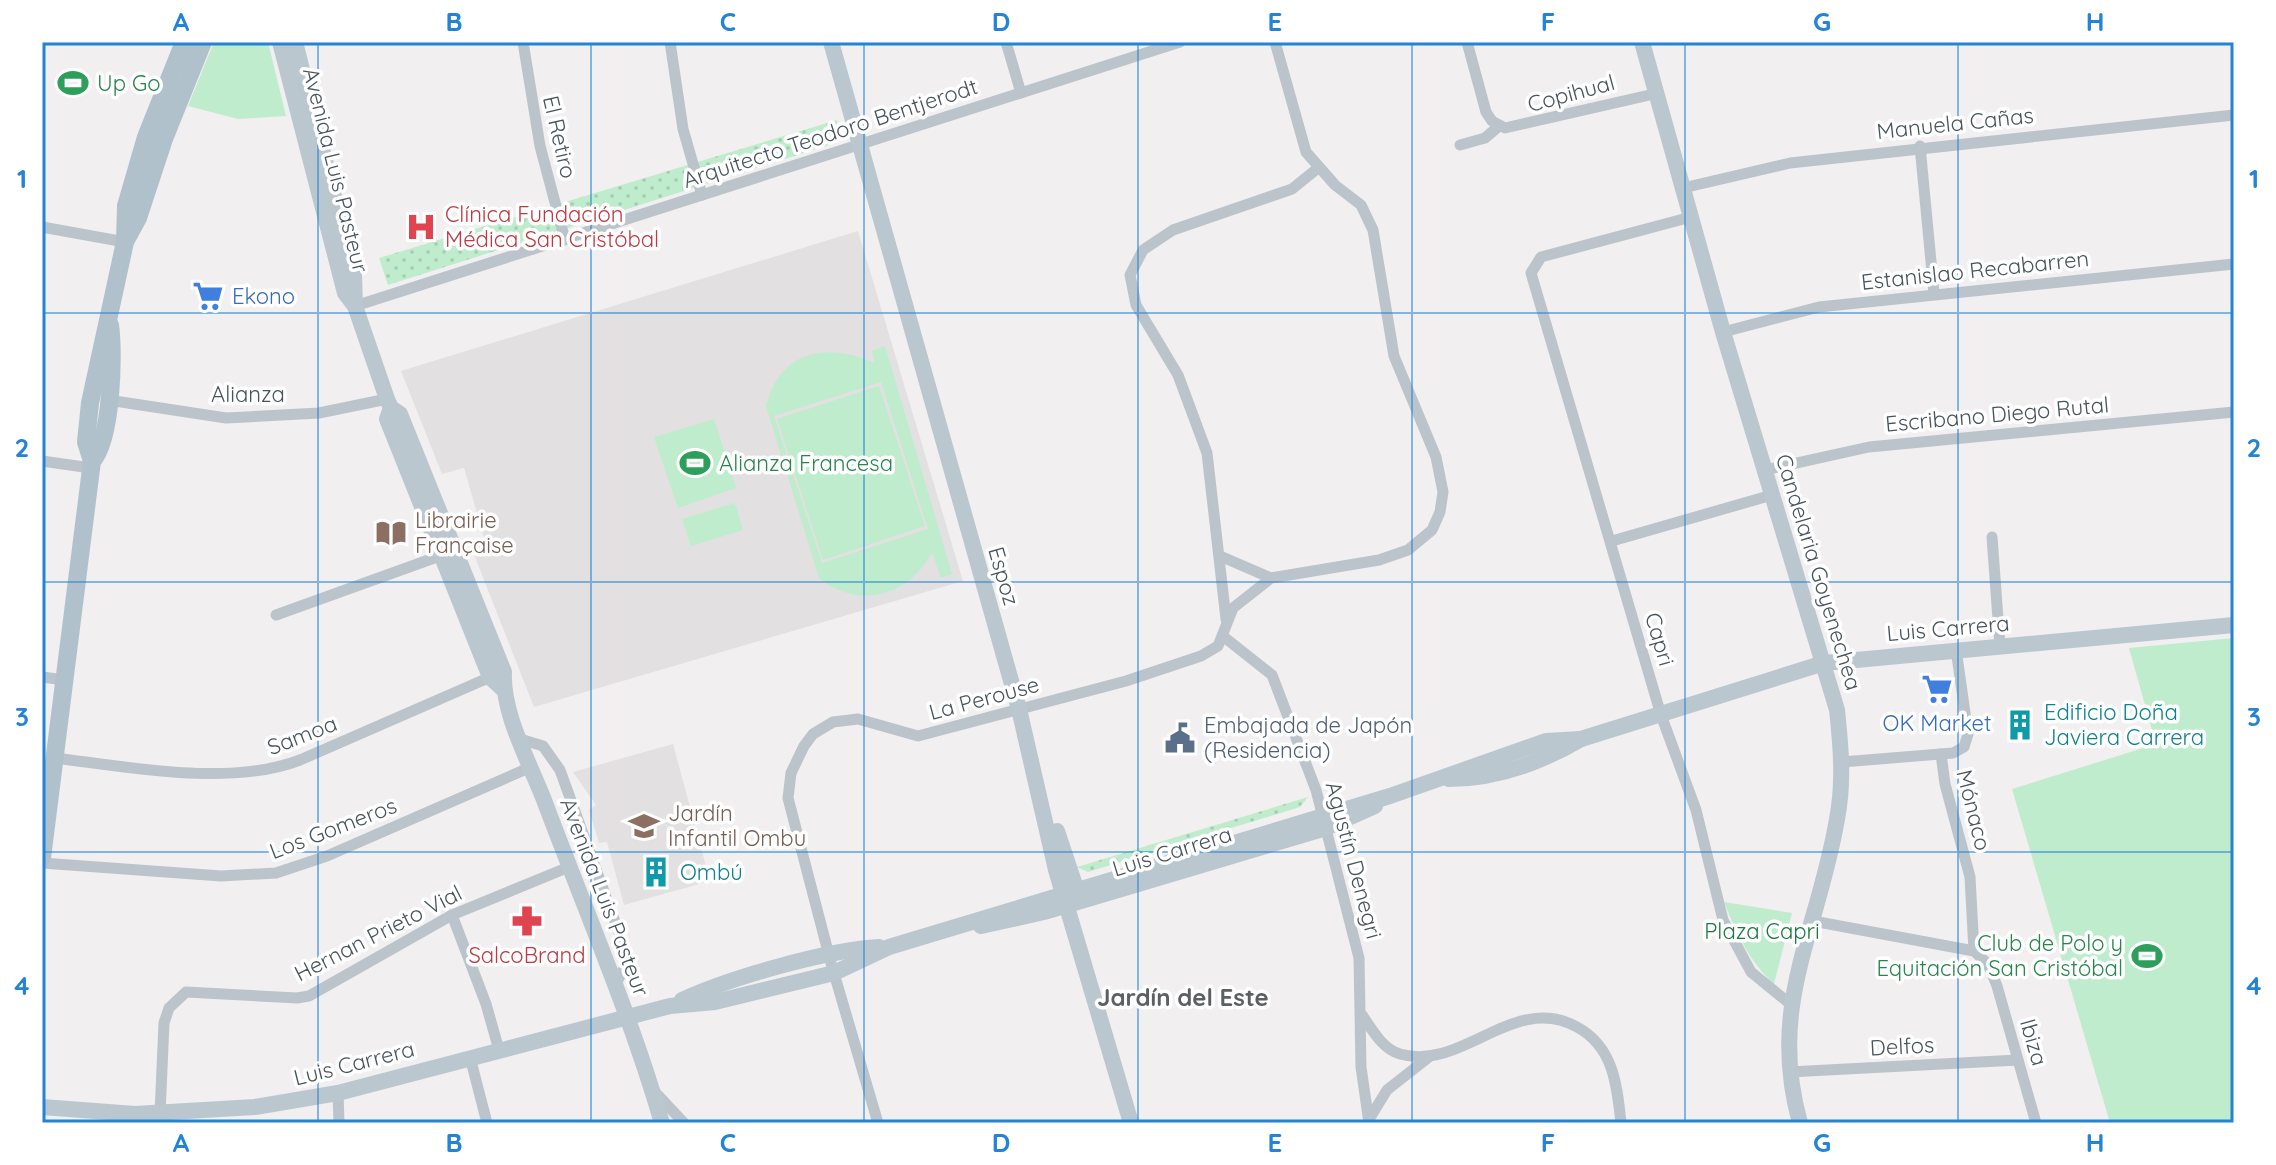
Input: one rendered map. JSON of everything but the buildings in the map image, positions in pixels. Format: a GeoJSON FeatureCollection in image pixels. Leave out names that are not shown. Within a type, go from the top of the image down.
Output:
{"type":"FeatureCollection","features":[{"type":"Feature","properties":{"kind":"main road"},"geometry":{"type":"LineString","coordinates":[[92,464],[86,442],[90,403],[98,356],[110,325],[125,242],[125,217],[131,185],[160,99],[184,42]]}},
{"type":"Feature","properties":{"kind":"main road"},"geometry":{"type":"LineString","coordinates":[[194,42],[194,63]]}},
{"type":"Feature","properties":{"kind":"main road"},"geometry":{"type":"LineString","coordinates":[[125,242],[138,218],[164,139],[203,42]]}},
{"type":"Feature","properties":{"kind":"main road"},"geometry":{"type":"LineString","coordinates":[[42,860],[92,464],[102,439],[108,400],[113,352],[110,325]]}},
{"type":"Feature","properties":{"kind":"street","name":"Avenida Luis Pasteur"},"geometry":{"type":"LineString","coordinates":[[280,42],[345,293],[355,306]]}},
{"type":"Feature","properties":{"kind":"street","name":"Avenida Luis Pasteur"},"geometry":{"type":"LineString","coordinates":[[295,42],[354,275],[355,306],[389,404],[387,419],[449,553],[499,679],[628,1017],[662,1123]]}},
{"type":"Feature","properties":{"kind":"street","name":"El Retiro"},"geometry":{"type":"LineString","coordinates":[[523,42],[540,146],[565,240]]}},
{"type":"Feature","properties":{"kind":"street"},"geometry":{"type":"LineString","coordinates":[[670,42],[683,129],[702,195]]}},
{"type":"Feature","properties":{"kind":"street","name":"Espoz"},"geometry":{"type":"LineString","coordinates":[[831,42],[1038,781],[1074,897],[1131,1123]]}},
{"type":"Feature","properties":{"kind":"street"},"geometry":{"type":"LineString","coordinates":[[1006,42],[1021,93]]}},
{"type":"Feature","properties":{"kind":"street","name":"Arquitecto Teodoro Bentjerodt"},"geometry":{"type":"LineString","coordinates":[[355,306],[1180,42]]}},
{"type":"Feature","properties":{"kind":"street"},"geometry":{"type":"LineString","coordinates":[[1226,620],[1242,599],[1271,578],[1379,560],[1408,550],[1432,530],[1443,502],[1436,457],[1394,356],[1373,230],[1361,205],[1318,168],[1299,140],[1275,42]]}},
{"type":"Feature","properties":{"kind":"street"},"geometry":{"type":"LineString","coordinates":[[1467,42],[1486,112],[1499,126]]}},
{"type":"Feature","properties":{"kind":"street","name":"Candelaria Goyenechea"},"geometry":{"type":"LineString","coordinates":[[1646,43],[1654,94],[1837,710],[1842,762],[1838,817],[1789,1003],[1789,1072],[1800,1123]]}},
{"type":"Feature","properties":{"kind":"street","name":"Copihual"},"geometry":{"type":"LineString","coordinates":[[1460,145],[1485,138],[1499,126],[1512,129],[1654,94]]}},
{"type":"Feature","properties":{"kind":"street","name":"Manuela Cañas"},"geometry":{"type":"LineString","coordinates":[[1683,188],[1790,163],[1920,146],[2234,115]]}},
{"type":"Feature","properties":{"kind":"street"},"geometry":{"type":"LineString","coordinates":[[1920,146],[1934,293]]}},
{"type":"Feature","properties":{"kind":"street"},"geometry":{"type":"LineString","coordinates":[[1224,637],[1226,620],[1211,473],[1201,434],[1178,375],[1136,305],[1130,275],[1143,250],[1173,230],[1292,189],[1318,168]]}},
{"type":"Feature","properties":{"kind":"street","name":"Capri"},"geometry":{"type":"LineString","coordinates":[[1691,217],[1553,254],[1535,264],[1531,273],[1661,715],[1696,810],[1715,896],[1734,945],[1759,981],[1789,1003]]}},
{"type":"Feature","properties":{"kind":"street"},"geometry":{"type":"LineString","coordinates":[[42,227],[125,242]]}},
{"type":"Feature","properties":{"kind":"street","name":"Estanislao Recabarren"},"geometry":{"type":"LineString","coordinates":[[1723,332],[1819,307],[2234,264]]}},
{"type":"Feature","properties":{"kind":"street","name":"Alianza"},"geometry":{"type":"LineString","coordinates":[[108,400],[226,418],[319,413],[389,404]]}},
{"type":"Feature","properties":{"kind":"street","name":"Escribano Diego Rutal"},"geometry":{"type":"LineString","coordinates":[[1765,470],[1869,447],[2234,412]]}},
{"type":"Feature","properties":{"kind":"street"},"geometry":{"type":"LineString","coordinates":[[42,461],[92,464]]}},
{"type":"Feature","properties":{"kind":"street"},"geometry":{"type":"LineString","coordinates":[[1612,541],[1772,495]]}},
{"type":"Feature","properties":{"kind":"street"},"geometry":{"type":"LineString","coordinates":[[1992,537],[2000,646]]}},
{"type":"Feature","properties":{"kind":"street"},"geometry":{"type":"LineString","coordinates":[[276,615],[449,553]]}},
{"type":"Feature","properties":{"kind":"street"},"geometry":{"type":"LineString","coordinates":[[1220,556],[1271,578]]}},
{"type":"Feature","properties":{"kind":"street","name":"Luis Carrera"},"geometry":{"type":"LineString","coordinates":[[42,1107],[160,1114],[255,1107],[338,1093],[670,1006],[715,1002],[960,926],[1003,923],[1074,897],[1324,821],[1441,779],[1480,779],[1547,759],[1581,739],[1824,663],[2234,625]]}},
{"type":"Feature","properties":{"kind":"street","name":"La Perouse"},"geometry":{"type":"LineString","coordinates":[[878,1123],[831,964],[788,798],[791,773],[804,746],[824,726],[845,719],[858,719],[918,736],[1201,656],[1211,652],[1224,637]]}},
{"type":"Feature","properties":{"kind":"street","name":"Agustín Denegri"},"geometry":{"type":"LineString","coordinates":[[1224,637],[1254,659],[1278,686],[1324,821],[1359,958],[1361,1067],[1368,1122]]}},
{"type":"Feature","properties":{"kind":"street","name":"Mónaco"},"geometry":{"type":"LineString","coordinates":[[1956,649],[1967,742],[1959,751],[1941,754],[1945,784],[1970,877],[1974,951]]}},
{"type":"Feature","properties":{"kind":"street"},"geometry":{"type":"LineString","coordinates":[[42,677],[64,680]]}},
{"type":"Feature","properties":{"kind":"street","name":"Samoa"},"geometry":{"type":"LineString","coordinates":[[55,758],[172,770],[267,771],[499,679]]}},
{"type":"Feature","properties":{"kind":"street"},"geometry":{"type":"LineString","coordinates":[[520,739],[543,746],[560,770],[626,952],[627,962],[615,985]]}},
{"type":"Feature","properties":{"kind":"street"},"geometry":{"type":"LineString","coordinates":[[1842,762],[1941,754]]}},
{"type":"Feature","properties":{"kind":"street","name":"Los Gomeros"},"geometry":{"type":"LineString","coordinates":[[42,860],[221,876],[276,873],[327,856],[531,767]]}},
{"type":"Feature","properties":{"kind":"street","name":"Hernan Prieto Vial"},"geometry":{"type":"LineString","coordinates":[[160,1114],[164,1023],[176,999],[186,992],[309,996],[452,915],[569,867]]}},
{"type":"Feature","properties":{"kind":"street"},"geometry":{"type":"LineString","coordinates":[[452,915],[486,1004],[499,1050]]}},
{"type":"Feature","properties":{"kind":"street"},"geometry":{"type":"LineString","coordinates":[[1813,921],[1974,951]]}},
{"type":"Feature","properties":{"kind":"street","name":"Ibiza"},"geometry":{"type":"LineString","coordinates":[[1974,951],[1988,964],[1997,986],[2036,1123]]}},
{"type":"Feature","properties":{"kind":"street"},"geometry":{"type":"LineString","coordinates":[[1362,1015],[1391,1050],[1413,1056],[1433,1055]]}},
{"type":"Feature","properties":{"kind":"street"},"geometry":{"type":"LineString","coordinates":[[1368,1122],[1394,1083],[1433,1055],[1520,1020],[1542,1017],[1571,1024],[1595,1040],[1615,1076],[1621,1123]]}},
{"type":"Feature","properties":{"kind":"street"},"geometry":{"type":"LineString","coordinates":[[470,1057],[487,1123]]}},
{"type":"Feature","properties":{"kind":"street","name":"Delfos"},"geometry":{"type":"LineString","coordinates":[[1789,1072],[2018,1060]]}},
{"type":"Feature","properties":{"kind":"street"},"geometry":{"type":"LineString","coordinates":[[652,1089],[684,1123]]}},
{"type":"Feature","properties":{"kind":"street"},"geometry":{"type":"LineString","coordinates":[[338,1093],[339,1123]]}},
{"type":"Feature","properties":{"kind":"shaded area"},"geometry":{"type":"Polygon","coordinates":[[[858,231],[963,581],[534,707],[471,547],[485,541],[464,468],[442,474],[401,371],[858,231]]]}},
{"type":"Feature","properties":{"kind":"shaded area","name":"Jardín Infantil Ombu"},"geometry":{"type":"Polygon","coordinates":[[[673,744],[710,881],[624,905],[607,842],[599,843],[589,810],[596,805],[573,772],[673,744]]]}},
{"type":"Feature","properties":{"kind":"green space"},"geometry":{"type":"Polygon","coordinates":[[[214,42],[268,42],[286,116],[238,119],[188,106],[214,42]]]}},
{"type":"Feature","properties":{"kind":"green space"},"geometry":{"type":"Polygon","coordinates":[[[837,120],[840,137],[835,143],[388,285],[379,258],[837,120]]]}},
{"type":"Feature","properties":{"kind":"green space"},"geometry":{"type":"Polygon","coordinates":[[[885,346],[952,574],[941,578],[932,552],[922,567],[897,588],[882,594],[866,595],[850,594],[819,578],[766,406],[773,387],[794,362],[823,352],[857,356],[875,363],[872,351],[885,346]],[[881,382],[774,416],[822,563],[928,529],[881,382]]]}},
{"type":"Feature","properties":{"kind":"green space"},"geometry":{"type":"Polygon","coordinates":[[[879,386],[925,526],[823,560],[777,419],[879,386]]]}},
{"type":"Feature","properties":{"kind":"green space","name":"Alianza Francesa"},"geometry":{"type":"Polygon","coordinates":[[[714,419],[736,488],[678,508],[654,437],[714,419]]]}},
{"type":"Feature","properties":{"kind":"green space"},"geometry":{"type":"Polygon","coordinates":[[[735,503],[743,530],[691,546],[682,519],[735,503]]]}},
{"type":"Feature","properties":{"kind":"green space","name":"Club de Polo y Equitación San Cristóbal"},"geometry":{"type":"Polygon","coordinates":[[[2234,638],[2234,1123],[2110,1123],[2012,789],[2156,744],[2129,648],[2234,638]]]}},
{"type":"Feature","properties":{"kind":"green space"},"geometry":{"type":"Polygon","coordinates":[[[1308,797],[1300,807],[1088,872],[1077,867],[1308,797]]]}},
{"type":"Feature","properties":{"kind":"green space","name":"Plaza Capri"},"geometry":{"type":"Polygon","coordinates":[[[1724,902],[1792,913],[1774,984],[1750,956],[1724,902]]]}},
{"type":"Feature","properties":{"kind":"place","name":"Up Go"},"geometry":{"type":"Point","coordinates":[73,83]}},
{"type":"Feature","properties":{"kind":"place","name":"Clínica Fundación Médica San Cristóbal"},"geometry":{"type":"Point","coordinates":[421,227]}},
{"type":"Feature","properties":{"kind":"place","name":"Ekono"},"geometry":{"type":"Point","coordinates":[208,296]}},
{"type":"Feature","properties":{"kind":"place","name":"Alianza Francesa"},"geometry":{"type":"Point","coordinates":[695,463]}},
{"type":"Feature","properties":{"kind":"place","name":"Librairie Française"},"geometry":{"type":"Point","coordinates":[391,533]}},
{"type":"Feature","properties":{"kind":"place","name":"OK Market"},"geometry":{"type":"Point","coordinates":[1937,689]}},
{"type":"Feature","properties":{"kind":"place","name":"Edificio Doña Javiera Carrera"},"geometry":{"type":"Point","coordinates":[2020,725]}},
{"type":"Feature","properties":{"kind":"place","name":"Embajada de Japón (Residencia)"},"geometry":{"type":"Point","coordinates":[1180,738]}},
{"type":"Feature","properties":{"kind":"place","name":"Jardín Infantil Ombu"},"geometry":{"type":"Point","coordinates":[644,826]}},
{"type":"Feature","properties":{"kind":"place","name":"Ombú"},"geometry":{"type":"Point","coordinates":[656,872]}},
{"type":"Feature","properties":{"kind":"place","name":"SalcoBrand"},"geometry":{"type":"Point","coordinates":[527,921]}},
{"type":"Feature","properties":{"kind":"place","name":"Club de Polo y Equitación San Cristóbal"},"geometry":{"type":"Point","coordinates":[2147,956]}},
{"type":"Feature","properties":{"kind":"district","name":"Jardín del Este"},"geometry":{"type":"Point","coordinates":[1183,998]}}]}
